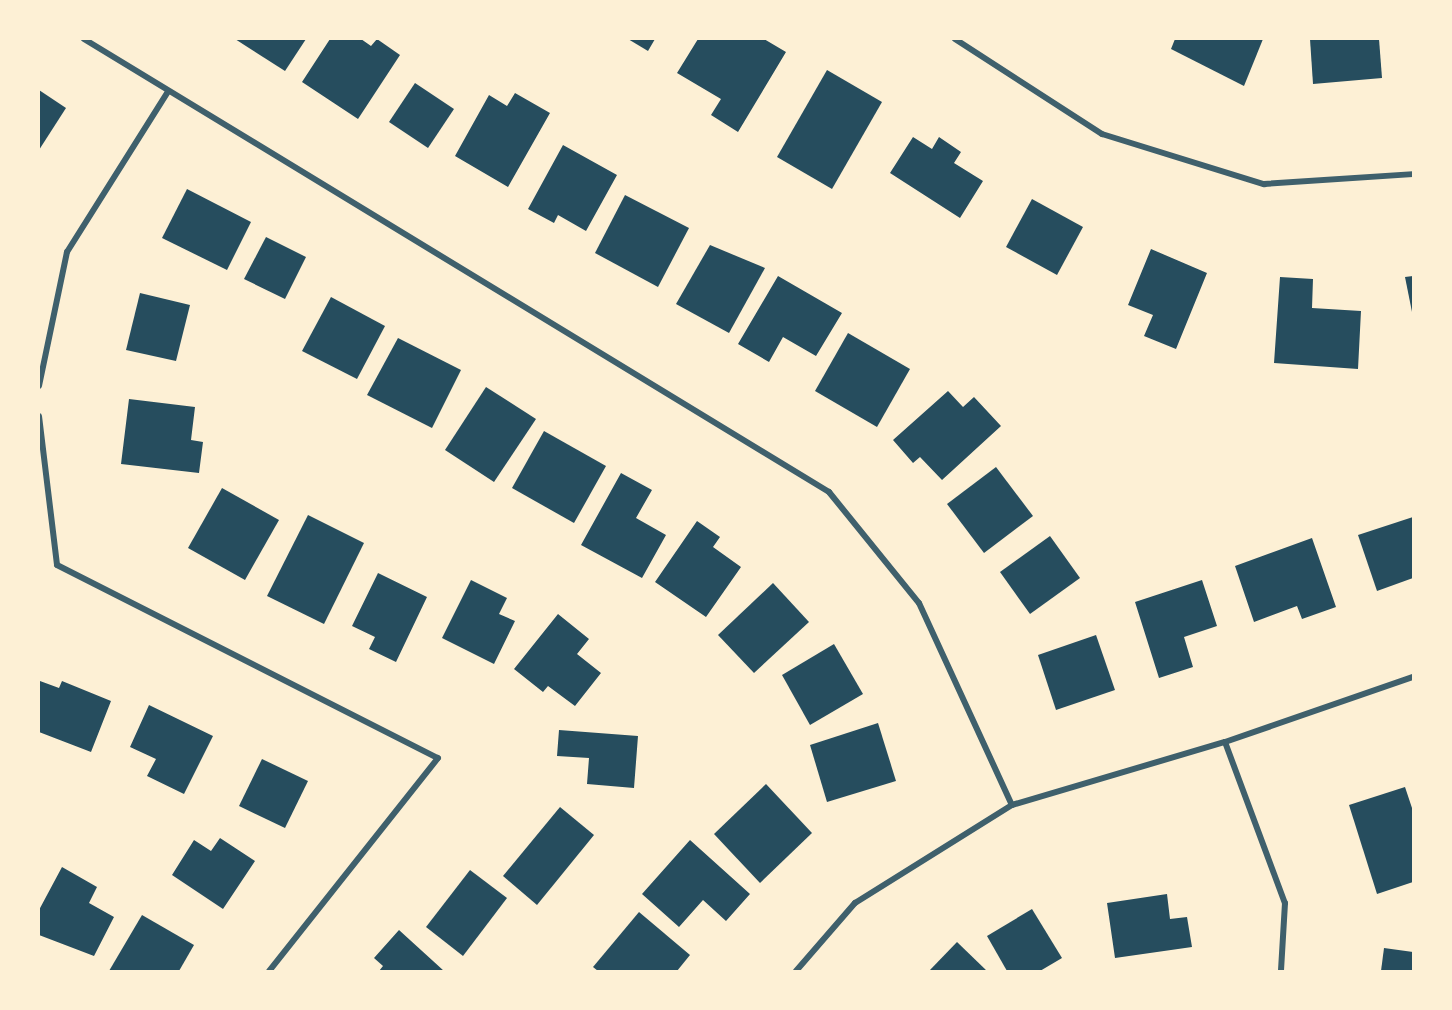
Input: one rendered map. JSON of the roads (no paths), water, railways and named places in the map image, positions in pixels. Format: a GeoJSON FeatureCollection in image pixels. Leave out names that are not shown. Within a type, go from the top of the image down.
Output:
{"type":"FeatureCollection","features":[{"type":"Feature","properties":{"kind":"street"},"geometry":{"type":"LineString","coordinates":[[84,39],[167,93],[829,492],[919,603],[1012,805]]}},
{"type":"Feature","properties":{"kind":"street"},"geometry":{"type":"LineString","coordinates":[[954,39],[1102,134],[1264,184],[1413,174]]}},
{"type":"Feature","properties":{"kind":"street"},"geometry":{"type":"LineString","coordinates":[[39,386],[67,252],[167,93]]}},
{"type":"Feature","properties":{"kind":"street"},"geometry":{"type":"LineString","coordinates":[[39,416],[57,565],[438,758],[269,971]]}},
{"type":"Feature","properties":{"kind":"street"},"geometry":{"type":"LineString","coordinates":[[796,971],[855,903],[1012,805],[1225,742],[1413,677]]}},
{"type":"Feature","properties":{"kind":"street"},"geometry":{"type":"LineString","coordinates":[[1225,742],[1285,903],[1281,971]]}}]}
